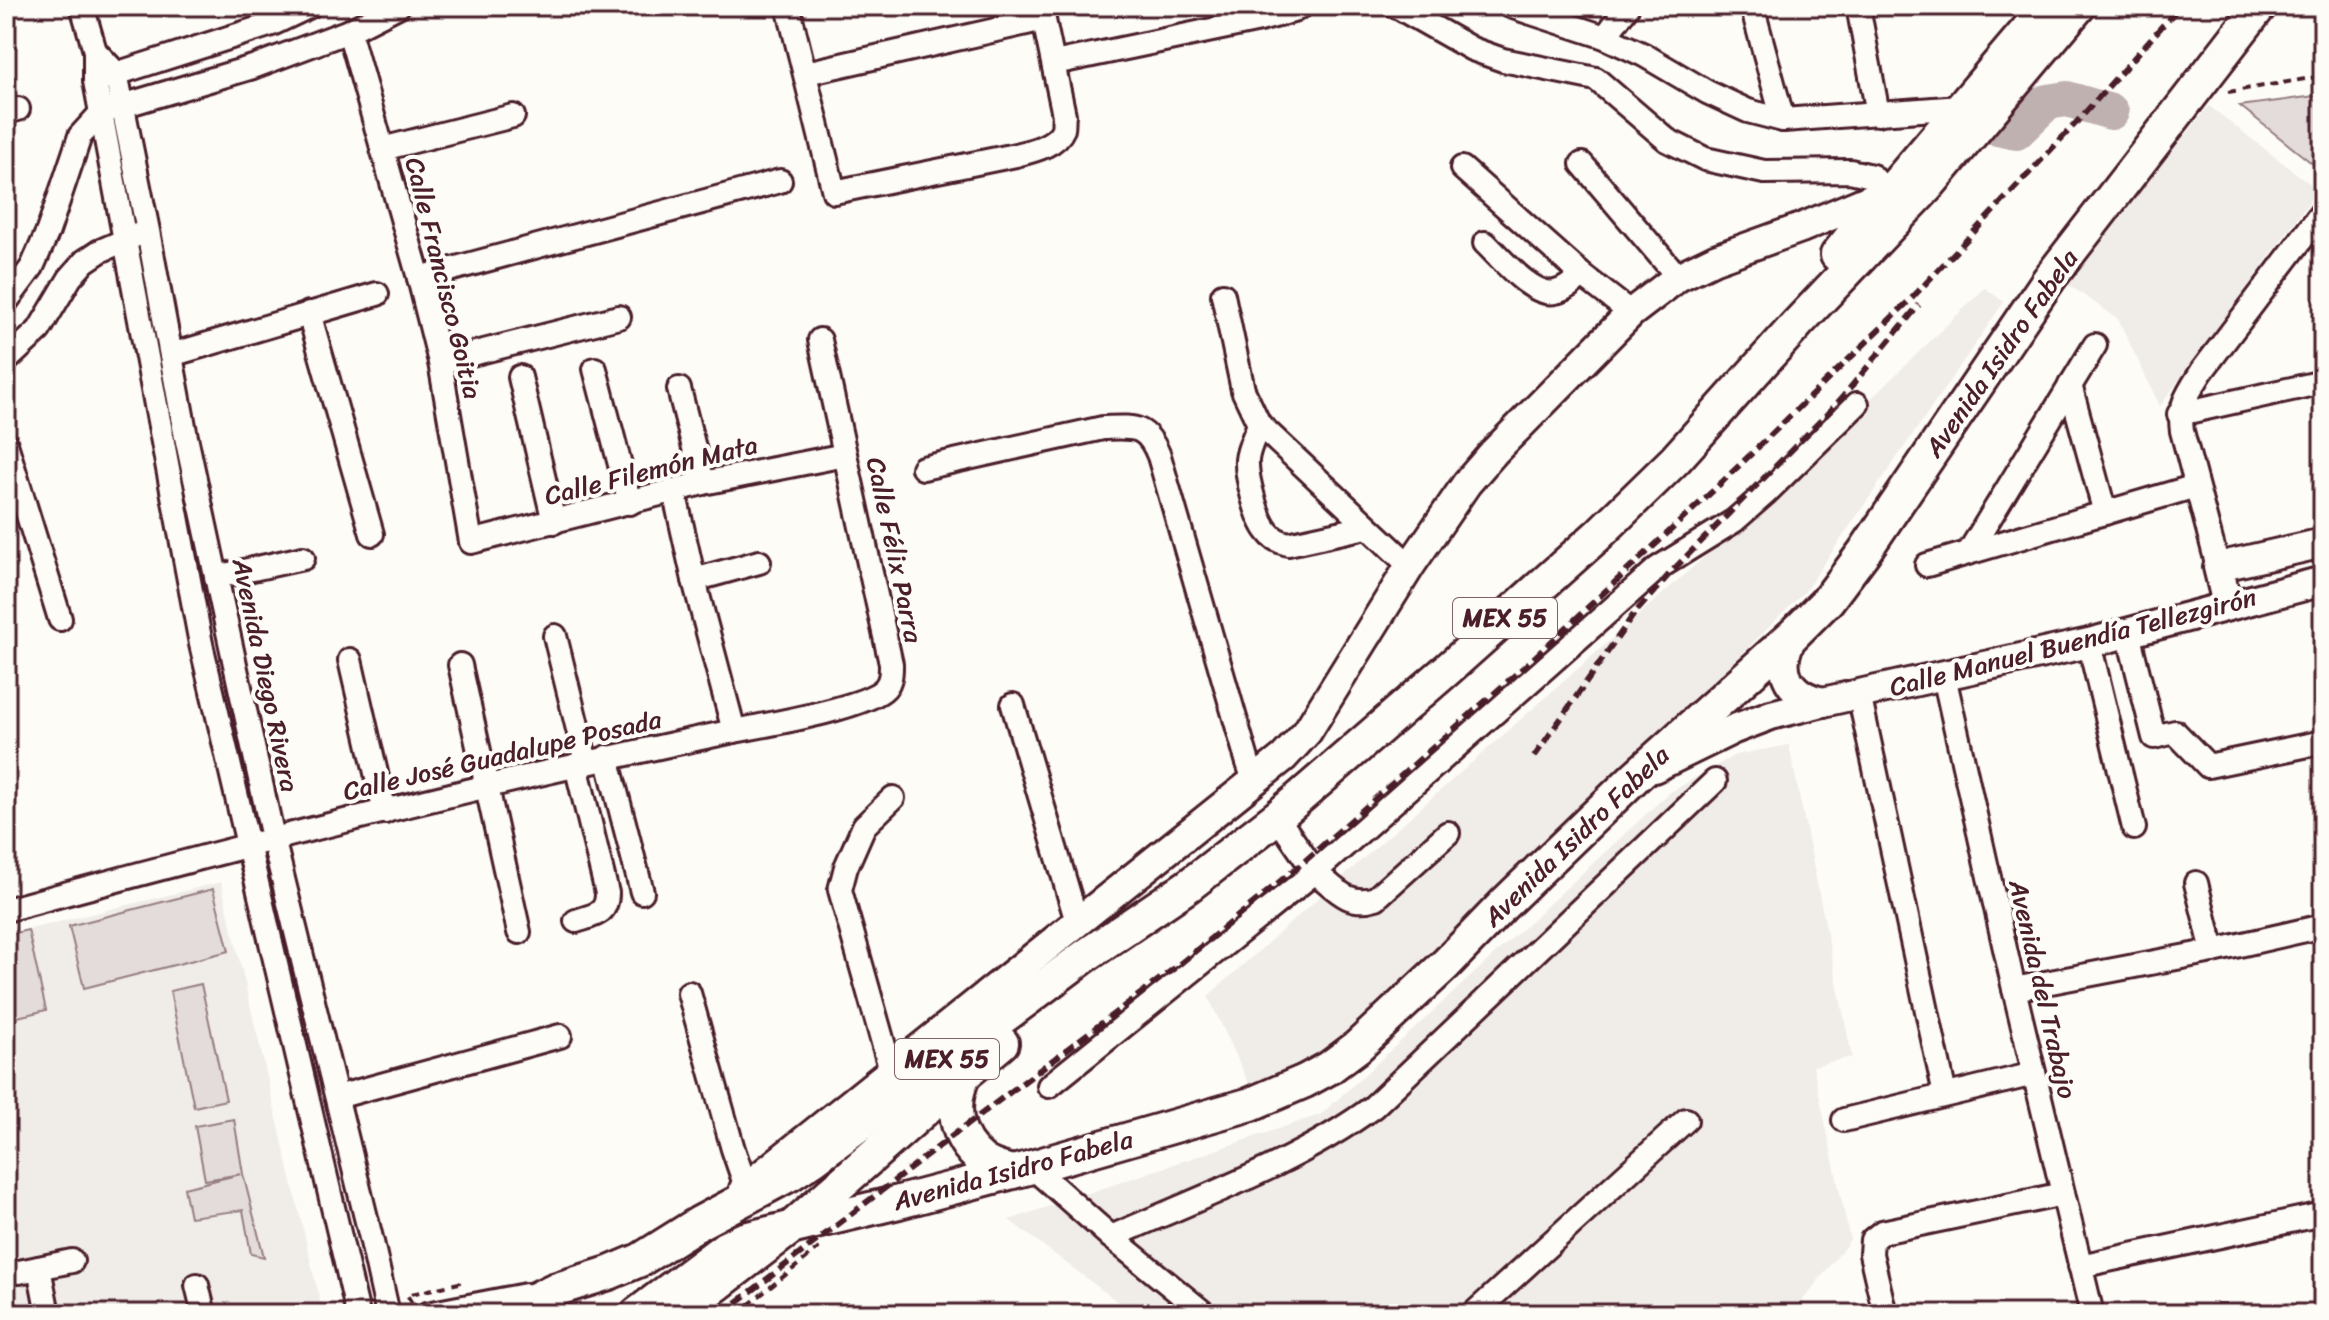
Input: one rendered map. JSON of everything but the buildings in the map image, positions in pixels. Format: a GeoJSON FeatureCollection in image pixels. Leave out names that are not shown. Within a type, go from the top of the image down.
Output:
{"type":"FeatureCollection","features":[{"type":"Feature","properties":{"kind":"highway","name":"MEX 55"},"geometry":{"type":"LineString","coordinates":[[504,1314],[554,1290],[640,1260],[699,1223],[789,1175],[1085,956],[1188,886],[1277,817],[1597,536],[1675,460],[1798,323],[1927,187],[2079,6]]}},
{"type":"Feature","properties":{"kind":"highway","name":"Avenida Isidro Fabela"},"geometry":{"type":"LineString","coordinates":[[637,1314],[725,1248],[744,1239],[899,1202],[1251,1104],[1329,1068],[1396,1012],[1635,777],[1794,634],[1842,582],[2049,279],[2260,6]]}},
{"type":"Feature","properties":{"kind":"highway"},"geometry":{"type":"LineString","coordinates":[[1798,323],[1839,251],[1887,192]]}},
{"type":"Feature","properties":{"kind":"highway"},"geometry":{"type":"LineString","coordinates":[[679,1314],[792,1227],[964,1075],[1139,932],[1188,886]]}},
{"type":"Feature","properties":{"kind":"highway"},"geometry":{"type":"LineString","coordinates":[[964,1075],[955,1101],[959,1127],[965,1139],[982,1160],[992,1166],[1022,1169]]}},
{"type":"Feature","properties":{"kind":"main road","name":"MEX 55"},"geometry":{"type":"LineString","coordinates":[[699,1223],[1284,757],[1307,732],[1410,566],[1467,483],[1631,313],[1678,277],[1715,259],[1887,192],[2045,6]]}},
{"type":"Feature","properties":{"kind":"main road"},"geometry":{"type":"LineString","coordinates":[[2227,604],[2218,567],[2323,543]]}},
{"type":"Feature","properties":{"kind":"main road","name":"Calle Manuel Buendía Tellezgirón"},"geometry":{"type":"LineString","coordinates":[[1635,777],[1734,729],[1771,715],[2089,643],[2323,581]]}},
{"type":"Feature","properties":{"kind":"main road"},"geometry":{"type":"LineString","coordinates":[[1794,634],[1785,654],[1785,671],[1796,689],[1805,696],[1823,702]]}},
{"type":"Feature","properties":{"kind":"street","name":"Avenida Diego Rivera"},"geometry":{"type":"LineString","coordinates":[[82,6],[95,51],[95,81],[112,109],[148,231],[186,437],[273,838],[388,1314]]}},
{"type":"Feature","properties":{"kind":"street"},"geometry":{"type":"LineString","coordinates":[[95,81],[270,15],[310,6]]}},
{"type":"Feature","properties":{"kind":"street"},"geometry":{"type":"LineString","coordinates":[[6,302],[32,267],[48,231],[80,136],[89,123],[112,109],[253,67],[349,31],[398,6]]}},
{"type":"Feature","properties":{"kind":"street"},"geometry":{"type":"LineString","coordinates":[[788,6],[834,192],[1016,155],[1054,141],[1063,129],[1064,115],[1043,12],[806,73]]}},
{"type":"Feature","properties":{"kind":"street"},"geometry":{"type":"LineString","coordinates":[[1054,63],[1260,20],[1302,6]]}},
{"type":"Feature","properties":{"kind":"street"},"geometry":{"type":"LineString","coordinates":[[1396,6],[1472,49],[1596,79],[1667,140],[1705,159],[1764,172],[1850,171],[1872,176],[1887,192]]}},
{"type":"Feature","properties":{"kind":"street"},"geometry":{"type":"LineString","coordinates":[[1605,37],[1628,6]]}},
{"type":"Feature","properties":{"kind":"street"},"geometry":{"type":"LineString","coordinates":[[1752,6],[1783,120]]}},
{"type":"Feature","properties":{"kind":"street"},"geometry":{"type":"LineString","coordinates":[[1858,6],[1878,114]]}},
{"type":"Feature","properties":{"kind":"street"},"geometry":{"type":"LineString","coordinates":[[1523,8],[1605,37],[1644,55],[1707,92],[1748,111],[1783,120],[1961,107]]}},
{"type":"Feature","properties":{"kind":"street","name":"Calle Francisco Goitia"},"geometry":{"type":"LineString","coordinates":[[349,31],[440,362],[471,542]]}},
{"type":"Feature","properties":{"kind":"street","name":"Avenida Diego Rivera"},"geometry":{"type":"LineString","coordinates":[[95,51],[116,73],[112,109],[125,240],[201,644],[358,1314]]}},
{"type":"Feature","properties":{"kind":"street"},"geometry":{"type":"LineString","coordinates":[[382,149],[513,116]]}},
{"type":"Feature","properties":{"kind":"street"},"geometry":{"type":"LineString","coordinates":[[1582,164],[1678,277]]}},
{"type":"Feature","properties":{"kind":"street"},"geometry":{"type":"LineString","coordinates":[[1462,168],[1582,275],[1631,313]]}},
{"type":"Feature","properties":{"kind":"street"},"geometry":{"type":"LineString","coordinates":[[419,278],[780,181]]}},
{"type":"Feature","properties":{"kind":"street"},"geometry":{"type":"LineString","coordinates":[[2218,567],[2179,414],[2202,371],[2323,211]]}},
{"type":"Feature","properties":{"kind":"street"},"geometry":{"type":"LineString","coordinates":[[6,361],[39,330],[70,278],[85,261],[100,251],[148,231]]}},
{"type":"Feature","properties":{"kind":"street"},"geometry":{"type":"LineString","coordinates":[[2301,239],[2323,234]]}},
{"type":"Feature","properties":{"kind":"street"},"geometry":{"type":"LineString","coordinates":[[1485,243],[1541,292],[1560,291],[1582,275]]}},
{"type":"Feature","properties":{"kind":"street"},"geometry":{"type":"LineString","coordinates":[[171,355],[377,294]]}},
{"type":"Feature","properties":{"kind":"street"},"geometry":{"type":"LineString","coordinates":[[1223,295],[1243,390],[1259,424],[1410,566]]}},
{"type":"Feature","properties":{"kind":"street"},"geometry":{"type":"LineString","coordinates":[[309,313],[372,534]]}},
{"type":"Feature","properties":{"kind":"street"},"geometry":{"type":"LineString","coordinates":[[440,362],[619,317]]}},
{"type":"Feature","properties":{"kind":"street","name":"Calle Félix Parra"},"geometry":{"type":"LineString","coordinates":[[734,731],[864,700],[888,685],[891,664],[820,340]]}},
{"type":"Feature","properties":{"kind":"street"},"geometry":{"type":"LineString","coordinates":[[1969,552],[2095,345]]}},
{"type":"Feature","properties":{"kind":"street"},"geometry":{"type":"LineString","coordinates":[[595,369],[630,503]]}},
{"type":"Feature","properties":{"kind":"street"},"geometry":{"type":"LineString","coordinates":[[520,377],[554,522]]}},
{"type":"Feature","properties":{"kind":"street"},"geometry":{"type":"LineString","coordinates":[[2179,414],[2323,382]]}},
{"type":"Feature","properties":{"kind":"street"},"geometry":{"type":"LineString","coordinates":[[2070,385],[2105,513]]}},
{"type":"Feature","properties":{"kind":"street"},"geometry":{"type":"LineString","coordinates":[[679,389],[703,483]]}},
{"type":"Feature","properties":{"kind":"street"},"geometry":{"type":"LineString","coordinates":[[1049,1086],[1315,872],[1658,568],[1734,521],[1857,404]]}},
{"type":"Feature","properties":{"kind":"street"},"geometry":{"type":"LineString","coordinates":[[1259,424],[1247,460],[1262,522],[1268,533],[1279,542],[1288,544],[1366,527]]}},
{"type":"Feature","properties":{"kind":"street"},"geometry":{"type":"LineString","coordinates":[[923,468],[1103,428],[1130,427],[1144,431],[1154,442],[1159,456],[1254,780]]}},
{"type":"Feature","properties":{"kind":"street"},"geometry":{"type":"LineString","coordinates":[[163,442],[186,437]]}},
{"type":"Feature","properties":{"kind":"street"},"geometry":{"type":"LineString","coordinates":[[6,444],[60,619]]}},
{"type":"Feature","properties":{"kind":"street","name":"Calle Filemón Mata"},"geometry":{"type":"LineString","coordinates":[[471,542],[703,483],[845,455]]}},
{"type":"Feature","properties":{"kind":"street"},"geometry":{"type":"LineString","coordinates":[[1927,565],[2196,486]]}},
{"type":"Feature","properties":{"kind":"street"},"geometry":{"type":"LineString","coordinates":[[674,491],[734,731]]}},
{"type":"Feature","properties":{"kind":"street"},"geometry":{"type":"LineString","coordinates":[[216,577],[303,558]]}},
{"type":"Feature","properties":{"kind":"street"},"geometry":{"type":"LineString","coordinates":[[694,580],[759,562]]}},
{"type":"Feature","properties":{"kind":"street"},"geometry":{"type":"LineString","coordinates":[[2128,633],[2154,737],[2175,732],[2208,766],[2323,742]]}},
{"type":"Feature","properties":{"kind":"street"},"geometry":{"type":"LineString","coordinates":[[555,636],[590,761],[642,892]]}},
{"type":"Feature","properties":{"kind":"street"},"geometry":{"type":"LineString","coordinates":[[2089,643],[2134,828]]}},
{"type":"Feature","properties":{"kind":"street"},"geometry":{"type":"LineString","coordinates":[[350,660],[385,812]]}},
{"type":"Feature","properties":{"kind":"street"},"geometry":{"type":"LineString","coordinates":[[460,665],[519,932]]}},
{"type":"Feature","properties":{"kind":"street","name":"Avenida del Trabajo"},"geometry":{"type":"LineString","coordinates":[[1944,676],[2090,1314]]}},
{"type":"Feature","properties":{"kind":"street"},"geometry":{"type":"LineString","coordinates":[[1859,694],[1945,1095]]}},
{"type":"Feature","properties":{"kind":"street"},"geometry":{"type":"LineString","coordinates":[[1013,705],[1077,922]]}},
{"type":"Feature","properties":{"kind":"street","name":"Calle José Guadalupe Posada"},"geometry":{"type":"LineString","coordinates":[[6,910],[249,843],[590,761],[734,731]]}},
{"type":"Feature","properties":{"kind":"street"},"geometry":{"type":"LineString","coordinates":[[576,921],[603,911],[607,904],[590,761]]}},
{"type":"Feature","properties":{"kind":"street"},"geometry":{"type":"LineString","coordinates":[[1111,1237],[1293,1156],[1349,1125],[1373,1107],[1715,781]]}},
{"type":"Feature","properties":{"kind":"street"},"geometry":{"type":"LineString","coordinates":[[891,1071],[840,890],[846,867],[864,826],[893,798]]}},
{"type":"Feature","properties":{"kind":"street"},"geometry":{"type":"LineString","coordinates":[[1277,817],[1315,872],[1352,901],[1364,902],[1376,898],[1448,833]]}},
{"type":"Feature","properties":{"kind":"street"},"geometry":{"type":"LineString","coordinates":[[2196,883],[2213,951]]}},
{"type":"Feature","properties":{"kind":"street"},"geometry":{"type":"LineString","coordinates":[[2014,989],[2213,951],[2323,926]]}},
{"type":"Feature","properties":{"kind":"street"},"geometry":{"type":"LineString","coordinates":[[689,993],[746,1187]]}},
{"type":"Feature","properties":{"kind":"street"},"geometry":{"type":"LineString","coordinates":[[337,1097],[560,1036]]}},
{"type":"Feature","properties":{"kind":"street"},"geometry":{"type":"LineString","coordinates":[[1844,1120],[2034,1074]]}},
{"type":"Feature","properties":{"kind":"street"},"geometry":{"type":"LineString","coordinates":[[1473,1314],[1686,1120]]}},
{"type":"Feature","properties":{"kind":"street"},"geometry":{"type":"LineString","coordinates":[[1022,1169],[1205,1314]]}},
{"type":"Feature","properties":{"kind":"street"},"geometry":{"type":"LineString","coordinates":[[1885,1314],[1871,1254],[1872,1240],[1882,1232],[2063,1194]]}},
{"type":"Feature","properties":{"kind":"street"},"geometry":{"type":"LineString","coordinates":[[2080,1266],[2323,1214]]}},
{"type":"Feature","properties":{"kind":"street"},"geometry":{"type":"LineString","coordinates":[[344,1248],[372,1242]]}},
{"type":"Feature","properties":{"kind":"street"},"geometry":{"type":"LineString","coordinates":[[48,1314],[29,1270],[72,1261]]}},
{"type":"Feature","properties":{"kind":"street"},"geometry":{"type":"LineString","coordinates":[[197,1285],[204,1314]]}},
{"type":"Feature","properties":{"kind":"street"},"geometry":{"type":"LineString","coordinates":[[427,1314],[554,1290]]}},
{"type":"Feature","properties":{"kind":"path"},"geometry":{"type":"LineString","coordinates":[[2190,98],[2323,76]]}},
{"type":"Feature","properties":{"kind":"path"},"geometry":{"type":"LineString","coordinates":[[737,1314],[823,1245]]}},
{"type":"Feature","properties":{"kind":"path"},"geometry":{"type":"LineString","coordinates":[[407,1295],[459,1283]]}},
{"type":"Feature","properties":{"kind":"shaded area"},"geometry":{"type":"Polygon","coordinates":[[[2323,95],[2323,172],[2240,106],[2323,95]]]}},
{"type":"Feature","properties":{"kind":"shaded area"},"geometry":{"type":"Polygon","coordinates":[[[2209,106],[2318,190],[2160,406],[2118,319],[2066,283],[2209,106]]]}},
{"type":"Feature","properties":{"kind":"shaded area"},"geometry":{"type":"Polygon","coordinates":[[[1985,288],[2004,302],[1805,591],[1344,1051],[1253,1092],[1208,996],[1745,521],[1985,288]]]}},
{"type":"Feature","properties":{"kind":"shaded area"},"geometry":{"type":"Polygon","coordinates":[[[1789,745],[1852,1057],[1813,1066],[1850,1240],[1792,1314],[1134,1314],[1009,1220],[1322,1114],[1669,793],[1735,755],[1789,745]]]}},
{"type":"Feature","properties":{"kind":"shaded area"},"geometry":{"type":"Polygon","coordinates":[[[221,882],[323,1314],[6,1314],[6,935],[221,882]]]}},
{"type":"Feature","properties":{"kind":"shaded area"},"geometry":{"type":"Polygon","coordinates":[[[213,889],[229,951],[84,988],[69,926],[213,889]]]}},
{"type":"Feature","properties":{"kind":"shaded area"},"geometry":{"type":"Polygon","coordinates":[[[28,930],[46,1010],[6,1020],[6,935],[28,930]]]}},
{"type":"Feature","properties":{"kind":"shaded area"},"geometry":{"type":"Polygon","coordinates":[[[201,984],[226,1100],[194,1107],[170,991],[201,984]]]}},
{"type":"Feature","properties":{"kind":"shaded area"},"geometry":{"type":"Polygon","coordinates":[[[234,1119],[243,1174],[264,1257],[251,1254],[243,1210],[190,1217],[184,1188],[241,1174],[205,1180],[195,1126],[234,1119]]]}},
{"type":"Feature","properties":{"kind":"waterway"},"geometry":{"type":"LineString","coordinates":[[1997,128],[2016,132],[2047,102],[2067,99],[2111,112]]}},
{"type":"Feature","properties":{"kind":"railway"},"geometry":{"type":"LineString","coordinates":[[722,1314],[1176,967],[1306,860],[1524,667],[1717,487],[1912,298],[2075,124],[2180,6]]}},
{"type":"Feature","properties":{"kind":"railway"},"geometry":{"type":"LineString","coordinates":[[1534,757],[1634,614],[1674,569],[1835,406],[1919,305]]}}]}
